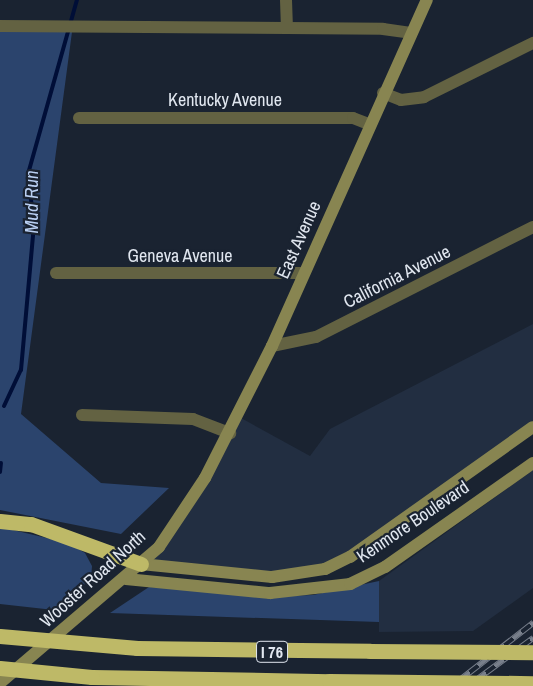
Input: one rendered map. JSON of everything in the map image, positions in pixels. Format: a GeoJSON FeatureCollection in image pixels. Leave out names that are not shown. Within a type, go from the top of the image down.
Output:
{"type":"FeatureCollection","features":[{"type":"Feature","properties":{"kind":"highway"},"geometry":{"type":"LineString","coordinates":[[0,521],[31,524],[141,564]]}},
{"type":"Feature","properties":{"kind":"highway","name":"I 76"},"geometry":{"type":"LineString","coordinates":[[0,636],[137,648],[370,652],[533,652]]}},
{"type":"Feature","properties":{"kind":"highway","name":"I 76"},"geometry":{"type":"LineString","coordinates":[[0,668],[92,677],[533,683]]}},
{"type":"Feature","properties":{"kind":"main road","name":"East Avenue"},"geometry":{"type":"LineString","coordinates":[[197,490],[230,433],[272,346],[383,93],[427,0]]}},
{"type":"Feature","properties":{"kind":"main road","name":"Kenmore Boulevard"},"geometry":{"type":"LineString","coordinates":[[141,564],[272,577],[325,569],[350,557],[533,427]]}},
{"type":"Feature","properties":{"kind":"main road","name":"Kenmore Boulevard"},"geometry":{"type":"LineString","coordinates":[[126,579],[270,593],[350,584],[385,567],[533,462]]}},
{"type":"Feature","properties":{"kind":"main road","name":"Wooster Road North"},"geometry":{"type":"LineString","coordinates":[[0,683],[126,579],[141,564],[197,490]]}},
{"type":"Feature","properties":{"kind":"street"},"geometry":{"type":"LineString","coordinates":[[286,0],[287,28]]}},
{"type":"Feature","properties":{"kind":"street"},"geometry":{"type":"LineString","coordinates":[[0,26],[287,28],[411,33]]}},
{"type":"Feature","properties":{"kind":"street"},"geometry":{"type":"LineString","coordinates":[[383,93],[401,100],[424,97],[533,42]]}},
{"type":"Feature","properties":{"kind":"street","name":"Kentucky Avenue"},"geometry":{"type":"LineString","coordinates":[[79,118],[353,118],[370,124]]}},
{"type":"Feature","properties":{"kind":"street","name":"California Avenue"},"geometry":{"type":"LineString","coordinates":[[272,346],[316,337],[533,227]]}},
{"type":"Feature","properties":{"kind":"street","name":"Geneva Avenue"},"geometry":{"type":"LineString","coordinates":[[56,273],[304,273]]}},
{"type":"Feature","properties":{"kind":"street"},"geometry":{"type":"LineString","coordinates":[[82,415],[193,419],[230,433]]}},
{"type":"Feature","properties":{"kind":"shaded area"},"geometry":{"type":"Polygon","coordinates":[[[0,31],[72,32],[21,414],[101,483],[169,488],[121,534],[0,510],[0,31]]]}},
{"type":"Feature","properties":{"kind":"shaded area"},"geometry":{"type":"Polygon","coordinates":[[[533,324],[533,427],[339,560],[309,571],[268,573],[148,562],[241,418],[310,456],[330,429],[533,324]]]}},
{"type":"Feature","properties":{"kind":"shaded area"},"geometry":{"type":"Polygon","coordinates":[[[533,470],[533,588],[473,631],[379,632],[379,581],[533,470]]]}},
{"type":"Feature","properties":{"kind":"shaded area"},"geometry":{"type":"Polygon","coordinates":[[[0,527],[68,543],[85,553],[92,566],[91,579],[54,610],[0,604],[0,527]]]}},
{"type":"Feature","properties":{"kind":"shaded area"},"geometry":{"type":"Polygon","coordinates":[[[379,581],[379,622],[110,613],[149,587],[284,596],[313,595],[379,581]]]}},
{"type":"Feature","properties":{"kind":"waterway","name":"Mud Run"},"geometry":{"type":"LineString","coordinates":[[4,406],[21,370],[34,225],[28,174],[77,0]]}},
{"type":"Feature","properties":{"kind":"waterway","name":"Mud Run"},"geometry":{"type":"LineString","coordinates":[[0,472],[1,463]]}},
{"type":"Feature","properties":{"kind":"railway"},"geometry":{"type":"LineString","coordinates":[[452,686],[533,623]]}},
{"type":"Feature","properties":{"kind":"railway"},"geometry":{"type":"LineString","coordinates":[[468,686],[533,638]]}}]}
